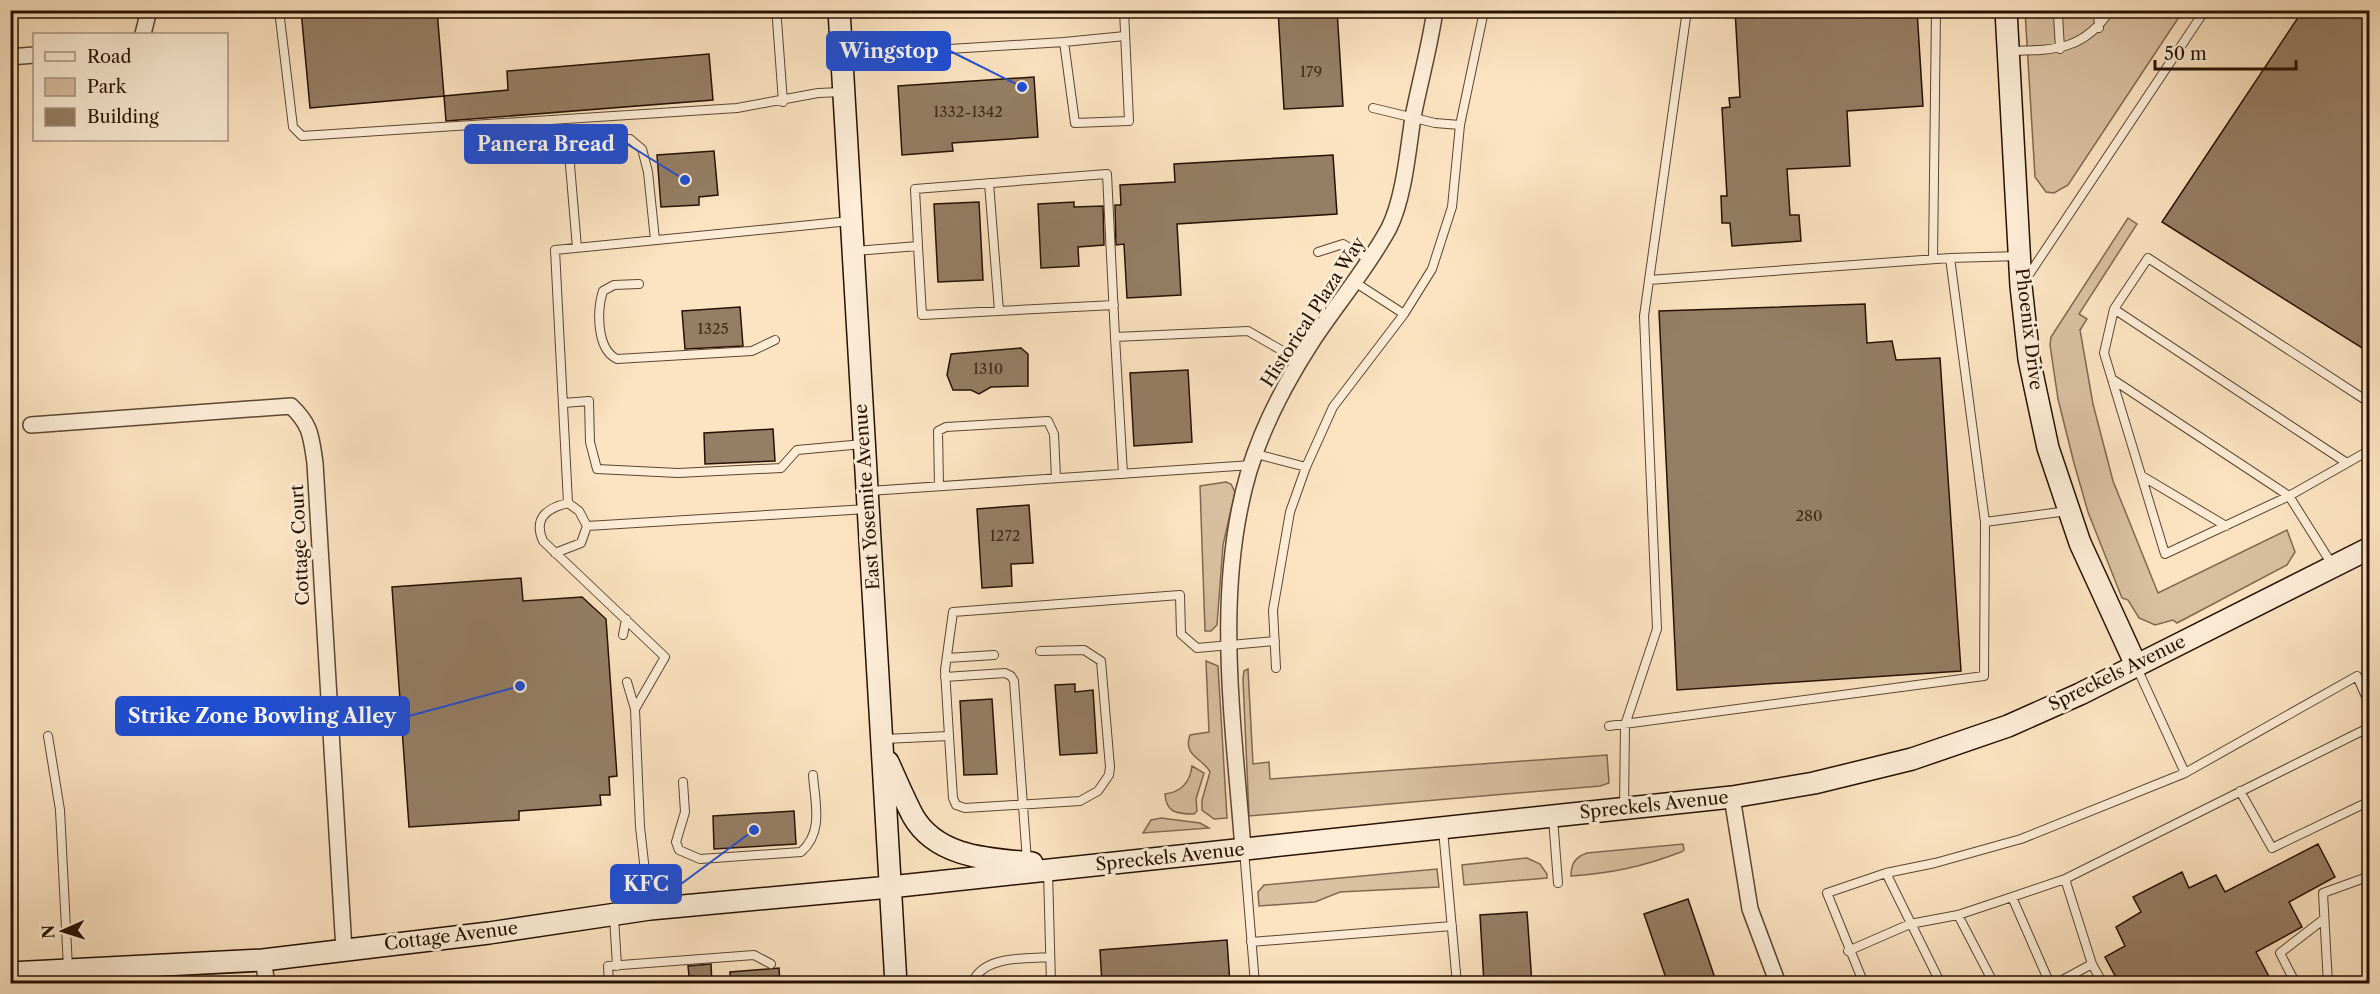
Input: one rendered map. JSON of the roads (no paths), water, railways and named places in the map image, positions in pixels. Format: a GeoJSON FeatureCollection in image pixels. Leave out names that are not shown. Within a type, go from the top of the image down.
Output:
{"type":"FeatureCollection","features":[{"type":"Feature","properties":{"kind":"street"},"geometry":{"type":"LineString","coordinates":[[143,33],[149,10]]}},
{"type":"Feature","properties":{"kind":"street","name":"East Yosemite Avenue"},"geometry":{"type":"LineString","coordinates":[[839,10],[896,984]]}},
{"type":"Feature","properties":{"kind":"street","name":"Phoenix Drive"},"geometry":{"type":"LineString","coordinates":[[2006,10],[2021,286],[2029,359],[2048,448],[2080,543],[2136,665]]}},
{"type":"Feature","properties":{"kind":"street","name":"Historical Plaza Way"},"geometry":{"type":"LineString","coordinates":[[1244,849],[1228,645],[1231,572],[1240,508],[1270,417],[1300,361],[1356,283],[1390,225],[1407,163],[1413,117],[1435,11]]}},
{"type":"Feature","properties":{"kind":"street"},"geometry":{"type":"LineString","coordinates":[[10,57],[33,55]]}},
{"type":"Feature","properties":{"kind":"street","name":"Cottage Court"},"geometry":{"type":"LineString","coordinates":[[31,425],[291,406],[304,418],[310,430],[315,463],[344,950]]}},
{"type":"Feature","properties":{"kind":"street","name":"Spreckels Avenue"},"geometry":{"type":"LineString","coordinates":[[890,887],[1732,797],[1814,783],[1912,759],[2008,726],[2080,694],[2370,548]]}},
{"type":"Feature","properties":{"kind":"street"},"geometry":{"type":"LineString","coordinates":[[882,745],[914,818],[932,838],[948,848],[977,858],[1072,867]]}},
{"type":"Feature","properties":{"kind":"street"},"geometry":{"type":"LineString","coordinates":[[1732,797],[1750,909],[1778,984]]}},
{"type":"Feature","properties":{"kind":"street","name":"Cottage Avenue"},"geometry":{"type":"LineString","coordinates":[[10,973],[68,968],[263,960],[650,909],[890,887]]}},
{"type":"Feature","properties":{"kind":"street"},"geometry":{"type":"LineString","coordinates":[[263,960],[267,984]]}},
{"type":"Feature","properties":{"kind":"lane"},"geometry":{"type":"LineString","coordinates":[[279,10],[293,127],[302,136],[737,108],[783,102],[818,93],[843,92]]}},
{"type":"Feature","properties":{"kind":"lane"},"geometry":{"type":"LineString","coordinates":[[1064,42],[1075,123],[1129,120],[1124,10]]}},
{"type":"Feature","properties":{"kind":"lane"},"geometry":{"type":"LineString","coordinates":[[1624,808],[1625,725],[1657,629],[1644,316],[1687,10]]}},
{"type":"Feature","properties":{"kind":"lane"},"geometry":{"type":"LineString","coordinates":[[1933,260],[1936,10]]}},
{"type":"Feature","properties":{"kind":"lane"},"geometry":{"type":"LineString","coordinates":[[2098,10],[2099,28]]}},
{"type":"Feature","properties":{"kind":"lane"},"geometry":{"type":"LineString","coordinates":[[2008,51],[2060,49],[2099,28],[2110,10]]}},
{"type":"Feature","properties":{"kind":"lane"},"geometry":{"type":"LineString","coordinates":[[2021,286],[2205,10]]}},
{"type":"Feature","properties":{"kind":"lane"},"geometry":{"type":"LineString","coordinates":[[1435,11],[1451,13]]}},
{"type":"Feature","properties":{"kind":"lane"},"geometry":{"type":"LineString","coordinates":[[1276,668],[1273,610],[1288,524],[1306,467],[1333,407],[1404,314],[1432,269],[1452,207],[1460,125],[1484,11]]}},
{"type":"Feature","properties":{"kind":"lane"},"geometry":{"type":"LineString","coordinates":[[2058,15],[2060,49]]}},
{"type":"Feature","properties":{"kind":"lane"},"geometry":{"type":"LineString","coordinates":[[777,20],[783,102]]}},
{"type":"Feature","properties":{"kind":"lane"},"geometry":{"type":"LineString","coordinates":[[901,52],[1125,36]]}},
{"type":"Feature","properties":{"kind":"lane"},"geometry":{"type":"LineString","coordinates":[[1373,108],[1460,125]]}},
{"type":"Feature","properties":{"kind":"lane"},"geometry":{"type":"LineString","coordinates":[[577,248],[570,165],[574,149],[587,143],[630,140],[642,149],[648,172],[655,240]]}},
{"type":"Feature","properties":{"kind":"lane"},"geometry":{"type":"LineString","coordinates":[[1113,305],[922,315],[915,189],[1107,174],[1123,474]]}},
{"type":"Feature","properties":{"kind":"lane"},"geometry":{"type":"LineString","coordinates":[[989,183],[999,311]]}},
{"type":"Feature","properties":{"kind":"lane"},"geometry":{"type":"LineString","coordinates":[[555,553],[581,543],[586,525],[579,512],[568,503],[555,250],[851,220]]}},
{"type":"Feature","properties":{"kind":"lane"},"geometry":{"type":"LineString","coordinates":[[1318,252],[1342,244],[1370,260]]}},
{"type":"Feature","properties":{"kind":"lane"},"geometry":{"type":"LineString","coordinates":[[853,251],[918,246]]}},
{"type":"Feature","properties":{"kind":"lane"},"geometry":{"type":"LineString","coordinates":[[1650,280],[1950,258],[2020,256]]}},
{"type":"Feature","properties":{"kind":"lane"},"geometry":{"type":"LineString","coordinates":[[1610,726],[1984,676],[1985,522],[1950,258]]}},
{"type":"Feature","properties":{"kind":"lane"},"geometry":{"type":"LineString","coordinates":[[2370,404],[2148,258],[2114,309],[2104,353],[2165,554],[2289,496],[2370,450]]}},
{"type":"Feature","properties":{"kind":"lane"},"geometry":{"type":"LineString","coordinates":[[1356,283],[1404,314]]}},
{"type":"Feature","properties":{"kind":"lane"},"geometry":{"type":"LineString","coordinates":[[639,284],[614,285],[603,291],[601,297],[603,346],[609,355],[617,358],[752,351],[775,340]]}},
{"type":"Feature","properties":{"kind":"lane"},"geometry":{"type":"LineString","coordinates":[[2114,309],[2347,463]]}},
{"type":"Feature","properties":{"kind":"lane"},"geometry":{"type":"LineString","coordinates":[[1115,337],[1248,331],[1300,361]]}},
{"type":"Feature","properties":{"kind":"lane"},"geometry":{"type":"LineString","coordinates":[[2112,379],[2289,496],[2333,566]]}},
{"type":"Feature","properties":{"kind":"lane"},"geometry":{"type":"LineString","coordinates":[[563,403],[589,401],[590,442],[597,469],[678,473],[781,468],[797,450],[864,443]]}},
{"type":"Feature","properties":{"kind":"lane"},"geometry":{"type":"LineString","coordinates":[[939,486],[938,431],[946,427],[1048,421],[1054,434],[1056,478]]}},
{"type":"Feature","properties":{"kind":"lane"},"geometry":{"type":"LineString","coordinates":[[586,525],[868,500],[939,486],[1123,474],[1254,460],[1306,467]]}},
{"type":"Feature","properties":{"kind":"lane"},"geometry":{"type":"LineString","coordinates":[[2142,476],[2226,526]]}},
{"type":"Feature","properties":{"kind":"lane"},"geometry":{"type":"LineString","coordinates":[[568,503],[549,509],[540,519],[538,531],[543,542],[665,657],[635,709]]}},
{"type":"Feature","properties":{"kind":"lane"},"geometry":{"type":"LineString","coordinates":[[1985,522],[2070,511]]}},
{"type":"Feature","properties":{"kind":"lane"},"geometry":{"type":"LineString","coordinates":[[1040,651],[1084,650],[1101,661],[1110,767],[1104,784],[1089,798],[1080,801],[965,808],[956,805],[953,798],[945,677],[953,612],[1180,595],[1181,634],[1197,648],[1275,641]]}},
{"type":"Feature","properties":{"kind":"lane"},"geometry":{"type":"LineString","coordinates":[[623,635],[626,619]]}},
{"type":"Feature","properties":{"kind":"lane"},"geometry":{"type":"LineString","coordinates":[[946,658],[994,655]]}},
{"type":"Feature","properties":{"kind":"lane"},"geometry":{"type":"LineString","coordinates":[[2136,665],[2185,773]]}},
{"type":"Feature","properties":{"kind":"lane"},"geometry":{"type":"LineString","coordinates":[[945,677],[1005,673],[1014,681],[1027,863]]}},
{"type":"Feature","properties":{"kind":"lane"},"geometry":{"type":"LineString","coordinates":[[1864,984],[1848,951],[1827,893],[1886,873],[1935,863],[2020,839],[2185,773],[2357,676],[2370,706]]}},
{"type":"Feature","properties":{"kind":"lane"},"geometry":{"type":"LineString","coordinates":[[627,682],[635,709],[640,826],[650,909]]}},
{"type":"Feature","properties":{"kind":"lane"},"geometry":{"type":"LineString","coordinates":[[1848,951],[1910,924],[1958,915],[2065,879],[2370,727]]}},
{"type":"Feature","properties":{"kind":"lane"},"geometry":{"type":"LineString","coordinates":[[48,736],[60,810],[68,968]]}},
{"type":"Feature","properties":{"kind":"lane"},"geometry":{"type":"LineString","coordinates":[[882,745],[949,736]]}},
{"type":"Feature","properties":{"kind":"lane"},"geometry":{"type":"LineString","coordinates":[[683,782],[685,812],[676,842],[679,850],[700,859],[801,852],[814,836],[817,826],[813,775]]}},
{"type":"Feature","properties":{"kind":"lane"},"geometry":{"type":"LineString","coordinates":[[2240,791],[2272,848],[2370,801]]}},
{"type":"Feature","properties":{"kind":"lane"},"geometry":{"type":"LineString","coordinates":[[1553,816],[1558,883]]}},
{"type":"Feature","properties":{"kind":"lane"},"geometry":{"type":"LineString","coordinates":[[1443,828],[1456,984]]}},
{"type":"Feature","properties":{"kind":"lane"},"geometry":{"type":"LineString","coordinates":[[1244,849],[1255,984]]}},
{"type":"Feature","properties":{"kind":"lane"},"geometry":{"type":"LineString","coordinates":[[1048,870],[1051,984]]}},
{"type":"Feature","properties":{"kind":"lane"},"geometry":{"type":"LineString","coordinates":[[1886,873],[1941,984]]}},
{"type":"Feature","properties":{"kind":"lane"},"geometry":{"type":"LineString","coordinates":[[2328,984],[2323,893],[2370,876]]}},
{"type":"Feature","properties":{"kind":"lane"},"geometry":{"type":"LineString","coordinates":[[2065,879],[2092,964],[2103,984]]}},
{"type":"Feature","properties":{"kind":"lane"},"geometry":{"type":"LineString","coordinates":[[2012,897],[2050,984]]}},
{"type":"Feature","properties":{"kind":"lane"},"geometry":{"type":"LineString","coordinates":[[614,914],[616,966]]}},
{"type":"Feature","properties":{"kind":"lane"},"geometry":{"type":"LineString","coordinates":[[1958,915],[1994,984]]}},
{"type":"Feature","properties":{"kind":"lane"},"geometry":{"type":"LineString","coordinates":[[2296,984],[2280,953],[2325,919]]}},
{"type":"Feature","properties":{"kind":"lane"},"geometry":{"type":"LineString","coordinates":[[1251,942],[1452,926]]}},
{"type":"Feature","properties":{"kind":"lane"},"geometry":{"type":"LineString","coordinates":[[609,984],[608,966],[754,955],[771,964]]}},
{"type":"Feature","properties":{"kind":"lane"},"geometry":{"type":"LineString","coordinates":[[972,984],[975,975],[989,964],[1050,957]]}},
{"type":"Feature","properties":{"kind":"lane"},"geometry":{"type":"LineString","coordinates":[[2055,984],[2092,964]]}},
{"type":"Feature","properties":{"kind":"place","name":"Wingstop"},"geometry":{"type":"Point","coordinates":[1022,87]}},
{"type":"Feature","properties":{"kind":"place","name":"Panera Bread"},"geometry":{"type":"Point","coordinates":[685,180]}},
{"type":"Feature","properties":{"kind":"place","name":"Strike Zone Bowling Alley"},"geometry":{"type":"Point","coordinates":[520,686]}},
{"type":"Feature","properties":{"kind":"place","name":"KFC"},"geometry":{"type":"Point","coordinates":[754,830]}}]}
